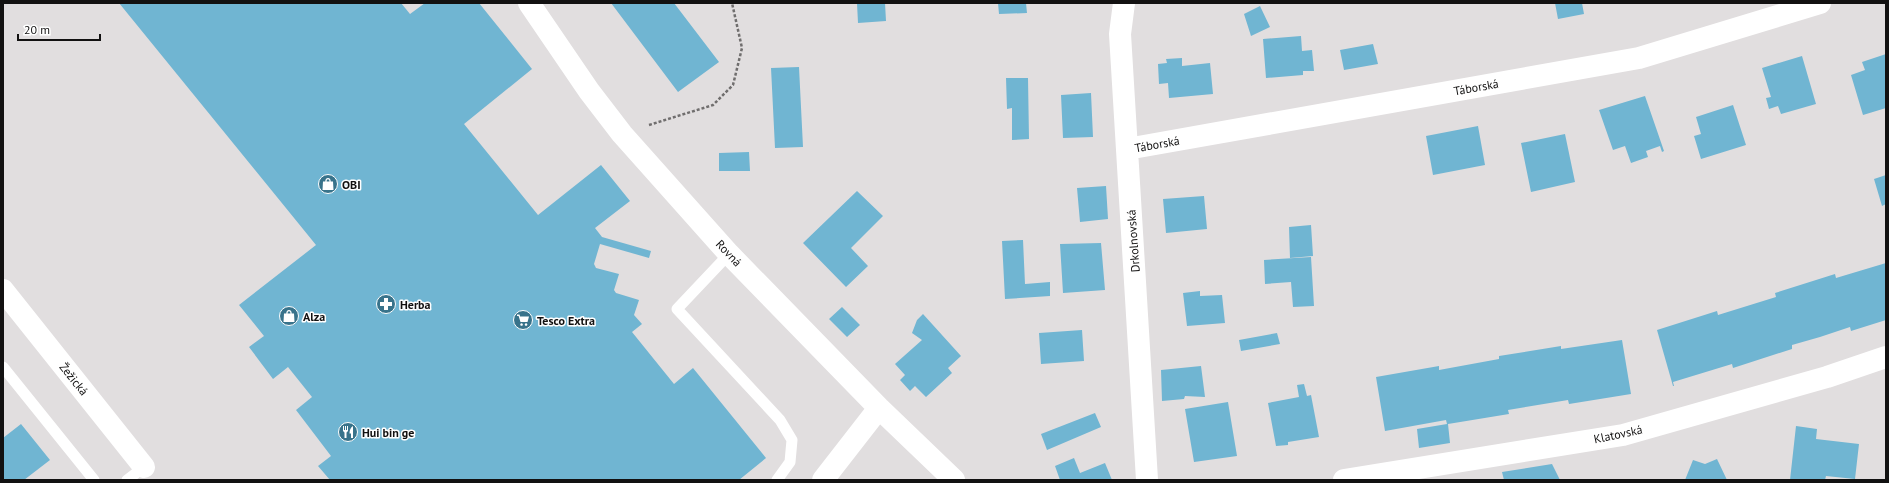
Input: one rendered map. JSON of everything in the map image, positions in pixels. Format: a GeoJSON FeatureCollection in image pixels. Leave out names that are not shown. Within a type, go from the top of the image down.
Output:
{"type":"FeatureCollection","features":[{"type":"Feature","properties":{"kind":"street","name":"Rovná"},"geometry":{"type":"LineString","coordinates":[[529,3],[589,91],[622,134],[729,254],[879,408],[954,480]]}},
{"type":"Feature","properties":{"kind":"street","name":"Drkolnovská"},"geometry":{"type":"LineString","coordinates":[[1124,3],[1120,34],[1147,480]]}},
{"type":"Feature","properties":{"kind":"street","name":"Táborská"},"geometry":{"type":"LineString","coordinates":[[1127,149],[1639,58],[1820,3]]}},
{"type":"Feature","properties":{"kind":"street","name":"Žežická"},"geometry":{"type":"LineString","coordinates":[[3,290],[144,467]]}},
{"type":"Feature","properties":{"kind":"street","name":"Klatovská"},"geometry":{"type":"LineString","coordinates":[[1344,480],[1623,435],[1827,377],[1886,358]]}},
{"type":"Feature","properties":{"kind":"street"},"geometry":{"type":"LineString","coordinates":[[823,480],[879,408]]}},
{"type":"Feature","properties":{"kind":"lane"},"geometry":{"type":"LineString","coordinates":[[729,254],[678,309],[780,420],[792,440],[790,462],[777,480]]}},
{"type":"Feature","properties":{"kind":"lane"},"geometry":{"type":"LineString","coordinates":[[4,371],[94,480]]}},
{"type":"Feature","properties":{"kind":"lane"},"geometry":{"type":"LineString","coordinates":[[127,480],[144,467]]}},
{"type":"Feature","properties":{"kind":"path"},"geometry":{"type":"LineString","coordinates":[[622,134],[713,104],[733,85],[742,48],[732,3]]}},
{"type":"Feature","properties":{"kind":"building"},"geometry":{"type":"Polygon","coordinates":[[[119,3],[401,3],[410,14],[425,3],[479,3],[532,69],[464,124],[538,215],[601,165],[630,201],[595,228],[602,237],[651,251],[649,258],[600,244],[594,264],[596,268],[619,274],[614,290],[616,293],[639,300],[634,315],[642,324],[632,332],[674,384],[693,368],[766,458],[739,480],[330,480],[318,466],[331,456],[296,410],[312,397],[288,367],[273,379],[249,347],[264,336],[239,305],[316,245],[119,3]]]}},
{"type":"Feature","properties":{"kind":"building"},"geometry":{"type":"Polygon","coordinates":[[[611,3],[674,3],[719,62],[678,92],[611,3]]]}},
{"type":"Feature","properties":{"kind":"building"},"geometry":{"type":"Polygon","coordinates":[[[857,3],[885,3],[886,21],[858,23],[857,3]]]}},
{"type":"Feature","properties":{"kind":"building"},"geometry":{"type":"Polygon","coordinates":[[[998,3],[1026,3],[1027,13],[999,14],[998,3]]]}},
{"type":"Feature","properties":{"kind":"building"},"geometry":{"type":"Polygon","coordinates":[[[1555,3],[1582,3],[1584,14],[1558,19],[1555,3]]]}},
{"type":"Feature","properties":{"kind":"building"},"geometry":{"type":"Polygon","coordinates":[[[1260,6],[1270,27],[1251,36],[1244,14],[1260,6]]]}},
{"type":"Feature","properties":{"kind":"building"},"geometry":{"type":"Polygon","coordinates":[[[1301,36],[1302,51],[1312,50],[1314,71],[1303,71],[1303,75],[1266,78],[1263,39],[1301,36]]]}},
{"type":"Feature","properties":{"kind":"building"},"geometry":{"type":"Polygon","coordinates":[[[1373,44],[1378,64],[1344,70],[1340,50],[1373,44]]]}},
{"type":"Feature","properties":{"kind":"building"},"geometry":{"type":"Polygon","coordinates":[[[1886,54],[1886,108],[1863,115],[1851,75],[1865,70],[1862,62],[1886,54]]]}},
{"type":"Feature","properties":{"kind":"building"},"geometry":{"type":"Polygon","coordinates":[[[1802,56],[1816,104],[1781,114],[1778,106],[1769,109],[1766,98],[1771,97],[1762,68],[1802,56]]]}},
{"type":"Feature","properties":{"kind":"building"},"geometry":{"type":"Polygon","coordinates":[[[1182,58],[1182,66],[1210,63],[1213,94],[1169,98],[1168,83],[1159,84],[1158,64],[1167,63],[1166,59],[1182,58]]]}},
{"type":"Feature","properties":{"kind":"building"},"geometry":{"type":"Polygon","coordinates":[[[799,67],[803,147],[775,148],[771,68],[799,67]]]}},
{"type":"Feature","properties":{"kind":"building"},"geometry":{"type":"Polygon","coordinates":[[[1006,78],[1028,78],[1029,139],[1012,140],[1012,108],[1007,109],[1006,78]]]}},
{"type":"Feature","properties":{"kind":"building"},"geometry":{"type":"Polygon","coordinates":[[[1091,93],[1093,137],[1063,138],[1061,95],[1091,93]]]}},
{"type":"Feature","properties":{"kind":"building"},"geometry":{"type":"Polygon","coordinates":[[[1645,96],[1664,151],[1662,152],[1660,146],[1646,151],[1648,157],[1631,163],[1625,146],[1613,150],[1599,110],[1645,96]]]}},
{"type":"Feature","properties":{"kind":"building"},"geometry":{"type":"Polygon","coordinates":[[[1733,105],[1746,145],[1701,159],[1694,136],[1701,134],[1696,117],[1733,105]]]}},
{"type":"Feature","properties":{"kind":"building"},"geometry":{"type":"Polygon","coordinates":[[[1478,126],[1485,165],[1433,175],[1426,136],[1478,126]]]}},
{"type":"Feature","properties":{"kind":"building"},"geometry":{"type":"Polygon","coordinates":[[[1565,134],[1575,182],[1531,192],[1521,143],[1565,134]]]}},
{"type":"Feature","properties":{"kind":"building"},"geometry":{"type":"Polygon","coordinates":[[[749,152],[750,171],[719,171],[719,153],[749,152]]]}},
{"type":"Feature","properties":{"kind":"building"},"geometry":{"type":"Polygon","coordinates":[[[1886,175],[1886,204],[1882,206],[1874,179],[1886,175]]]}},
{"type":"Feature","properties":{"kind":"building"},"geometry":{"type":"Polygon","coordinates":[[[1106,186],[1108,219],[1080,222],[1077,188],[1106,186]]]}},
{"type":"Feature","properties":{"kind":"building"},"geometry":{"type":"Polygon","coordinates":[[[857,191],[883,216],[851,248],[868,266],[846,287],[803,243],[857,191]]]}},
{"type":"Feature","properties":{"kind":"building"},"geometry":{"type":"Polygon","coordinates":[[[1204,196],[1207,229],[1166,233],[1163,199],[1204,196]]]}},
{"type":"Feature","properties":{"kind":"building"},"geometry":{"type":"Polygon","coordinates":[[[1311,225],[1313,256],[1290,258],[1289,227],[1311,225]]]}},
{"type":"Feature","properties":{"kind":"building"},"geometry":{"type":"Polygon","coordinates":[[[1023,240],[1025,284],[1050,282],[1050,296],[1005,299],[1002,241],[1023,240]]]}},
{"type":"Feature","properties":{"kind":"building"},"geometry":{"type":"Polygon","coordinates":[[[1101,243],[1105,290],[1063,293],[1060,244],[1101,243]]]}},
{"type":"Feature","properties":{"kind":"building"},"geometry":{"type":"Polygon","coordinates":[[[1311,257],[1314,306],[1293,307],[1291,282],[1265,284],[1264,260],[1311,257]]]}},
{"type":"Feature","properties":{"kind":"building"},"geometry":{"type":"Polygon","coordinates":[[[1886,263],[1886,320],[1851,331],[1850,327],[1792,345],[1792,349],[1733,368],[1732,364],[1673,382],[1673,386],[1657,330],[1717,311],[1718,315],[1776,297],[1775,293],[1835,274],[1836,278],[1886,263]]]}},
{"type":"Feature","properties":{"kind":"building"},"geometry":{"type":"Polygon","coordinates":[[[1200,291],[1200,296],[1222,295],[1225,323],[1187,326],[1183,293],[1200,291]]]}},
{"type":"Feature","properties":{"kind":"building"},"geometry":{"type":"Polygon","coordinates":[[[842,307],[860,325],[847,337],[829,319],[842,307]]]}},
{"type":"Feature","properties":{"kind":"building"},"geometry":{"type":"Polygon","coordinates":[[[923,314],[961,356],[948,368],[952,373],[926,397],[915,386],[910,391],[900,380],[905,375],[895,364],[922,340],[912,333],[917,320],[923,314]]]}},
{"type":"Feature","properties":{"kind":"building"},"geometry":{"type":"Polygon","coordinates":[[[1082,330],[1084,361],[1041,364],[1039,333],[1082,330]]]}},
{"type":"Feature","properties":{"kind":"building"},"geometry":{"type":"Polygon","coordinates":[[[1277,333],[1280,344],[1241,351],[1239,340],[1277,333]]]}},
{"type":"Feature","properties":{"kind":"building"},"geometry":{"type":"Polygon","coordinates":[[[1622,340],[1631,394],[1569,404],[1568,400],[1508,410],[1509,414],[1448,424],[1450,443],[1419,448],[1417,429],[1447,424],[1446,420],[1385,431],[1376,377],[1439,366],[1439,370],[1499,359],[1499,356],[1561,346],[1561,349],[1622,340]]]}},
{"type":"Feature","properties":{"kind":"building"},"geometry":{"type":"Polygon","coordinates":[[[1201,366],[1205,397],[1185,396],[1184,399],[1162,401],[1161,370],[1201,366]]]}},
{"type":"Feature","properties":{"kind":"building"},"geometry":{"type":"Polygon","coordinates":[[[1304,384],[1307,396],[1311,395],[1319,437],[1288,442],[1288,445],[1276,446],[1268,403],[1299,397],[1297,385],[1304,384]]]}},
{"type":"Feature","properties":{"kind":"building"},"geometry":{"type":"Polygon","coordinates":[[[1228,402],[1237,456],[1194,462],[1185,409],[1228,402]]]}},
{"type":"Feature","properties":{"kind":"building"},"geometry":{"type":"Polygon","coordinates":[[[1095,413],[1101,427],[1047,450],[1041,434],[1095,413]]]}},
{"type":"Feature","properties":{"kind":"building"},"geometry":{"type":"Polygon","coordinates":[[[21,424],[50,460],[24,480],[3,480],[3,438],[21,424]]]}},
{"type":"Feature","properties":{"kind":"building"},"geometry":{"type":"Polygon","coordinates":[[[1796,426],[1817,429],[1816,439],[1859,444],[1855,479],[1826,476],[1825,480],[1790,480],[1796,426]]]}},
{"type":"Feature","properties":{"kind":"building"},"geometry":{"type":"Polygon","coordinates":[[[1074,458],[1080,473],[1105,463],[1112,480],[1060,480],[1055,466],[1074,458]]]}},
{"type":"Feature","properties":{"kind":"building"},"geometry":{"type":"Polygon","coordinates":[[[1717,459],[1727,480],[1685,480],[1693,460],[1705,464],[1717,459]]]}},
{"type":"Feature","properties":{"kind":"building"},"geometry":{"type":"Polygon","coordinates":[[[1552,464],[1560,480],[1504,480],[1502,472],[1552,464]]]}},
{"type":"Feature","properties":{"kind":"place","name":"OBI"},"geometry":{"type":"Point","coordinates":[328,184]}},
{"type":"Feature","properties":{"kind":"place","name":"Herba"},"geometry":{"type":"Point","coordinates":[386,304]}},
{"type":"Feature","properties":{"kind":"place","name":"Alza"},"geometry":{"type":"Point","coordinates":[289,316]}},
{"type":"Feature","properties":{"kind":"place","name":"Tesco Extra"},"geometry":{"type":"Point","coordinates":[523,320]}},
{"type":"Feature","properties":{"kind":"place","name":"Hui bin ge"},"geometry":{"type":"Point","coordinates":[348,432]}}]}
